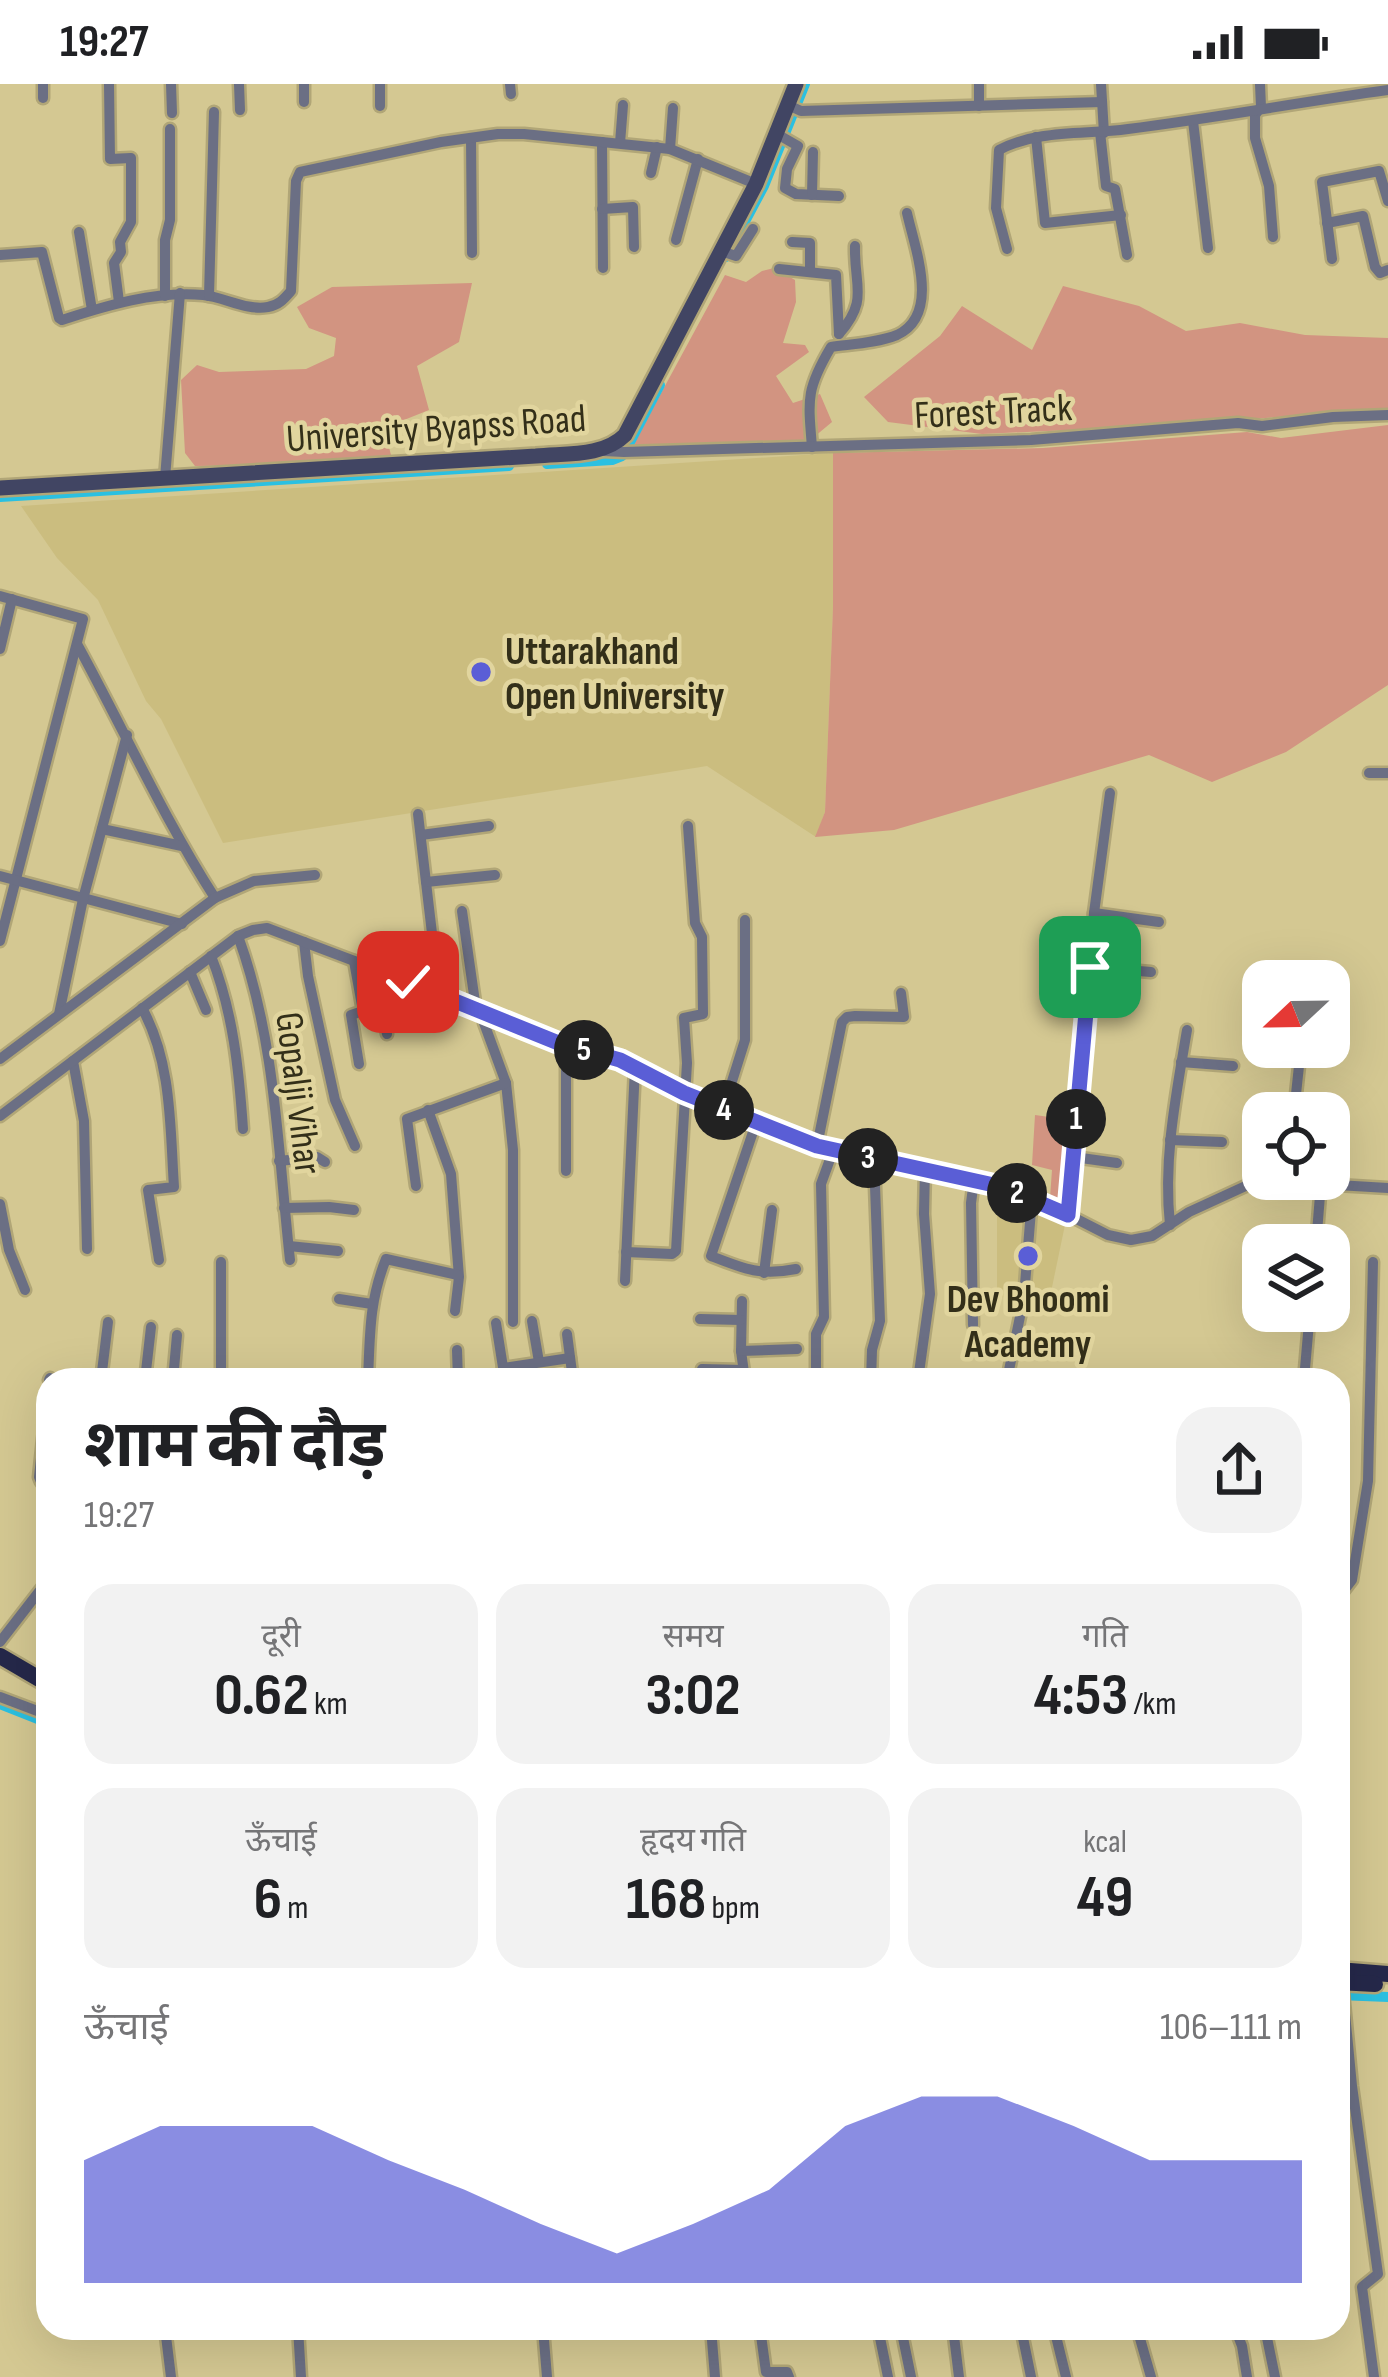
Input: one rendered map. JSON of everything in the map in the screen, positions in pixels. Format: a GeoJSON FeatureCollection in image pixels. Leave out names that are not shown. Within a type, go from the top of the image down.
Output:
{"type":"FeatureCollection","features":[{"type":"Feature","properties":{"kind":"main road","name":"University Byapss Road"},"geometry":{"type":"LineString","coordinates":[[0,488],[601,450],[616,444],[727,253],[794,108],[796,84]]}},
{"type":"Feature","properties":{"kind":"main road"},"geometry":{"type":"LineString","coordinates":[[0,1643],[36,1665]]}},
{"type":"Feature","properties":{"kind":"main road"},"geometry":{"type":"LineString","coordinates":[[0,1656],[36,1677]]}},
{"type":"Feature","properties":{"kind":"main road"},"geometry":{"type":"LineString","coordinates":[[1350,1983],[1388,1974]]}},
{"type":"Feature","properties":{"kind":"main road"},"geometry":{"type":"LineString","coordinates":[[1350,1985],[1388,1985]]}},
{"type":"Feature","properties":{"kind":"street"},"geometry":{"type":"LineString","coordinates":[[43,84],[44,98]]}},
{"type":"Feature","properties":{"kind":"street"},"geometry":{"type":"LineString","coordinates":[[109,84],[110,160],[131,158],[131,222],[114,263],[119,302]]}},
{"type":"Feature","properties":{"kind":"street"},"geometry":{"type":"LineString","coordinates":[[171,84],[172,113]]}},
{"type":"Feature","properties":{"kind":"street"},"geometry":{"type":"LineString","coordinates":[[239,84],[240,110]]}},
{"type":"Feature","properties":{"kind":"street"},"geometry":{"type":"LineString","coordinates":[[304,84],[304,102]]}},
{"type":"Feature","properties":{"kind":"street"},"geometry":{"type":"LineString","coordinates":[[380,84],[380,106]]}},
{"type":"Feature","properties":{"kind":"street"},"geometry":{"type":"LineString","coordinates":[[979,84],[979,106]]}},
{"type":"Feature","properties":{"kind":"street"},"geometry":{"type":"LineString","coordinates":[[1102,84],[1106,187],[1115,190],[1127,254]]}},
{"type":"Feature","properties":{"kind":"street"},"geometry":{"type":"LineString","coordinates":[[1260,84],[1262,107],[1255,115],[1255,138],[1269,186],[1273,237]]}},
{"type":"Feature","properties":{"kind":"street"},"geometry":{"type":"LineString","coordinates":[[1007,249],[996,208],[999,150],[1036,137],[1193,121],[1388,90]]}},
{"type":"Feature","properties":{"kind":"street"},"geometry":{"type":"LineString","coordinates":[[794,108],[1102,102]]}},
{"type":"Feature","properties":{"kind":"street"},"geometry":{"type":"LineString","coordinates":[[620,143],[622,105]]}},
{"type":"Feature","properties":{"kind":"street"},"geometry":{"type":"LineString","coordinates":[[651,173],[674,108]]}},
{"type":"Feature","properties":{"kind":"street"},"geometry":{"type":"LineString","coordinates":[[209,296],[214,112]]}},
{"type":"Feature","properties":{"kind":"street"},"geometry":{"type":"LineString","coordinates":[[1193,121],[1208,248]]}},
{"type":"Feature","properties":{"kind":"street"},"geometry":{"type":"LineString","coordinates":[[165,296],[170,129]]}},
{"type":"Feature","properties":{"kind":"street"},"geometry":{"type":"LineString","coordinates":[[0,255],[42,252],[62,320],[119,302],[180,293],[266,307],[284,300],[291,291],[300,172],[440,142],[524,134],[663,148],[757,184]]}},
{"type":"Feature","properties":{"kind":"street"},"geometry":{"type":"LineString","coordinates":[[782,136],[797,146],[785,188],[796,194],[839,196]]}},
{"type":"Feature","properties":{"kind":"street"},"geometry":{"type":"LineString","coordinates":[[1036,137],[1046,223],[1121,215]]}},
{"type":"Feature","properties":{"kind":"street"},"geometry":{"type":"LineString","coordinates":[[471,138],[472,253]]}},
{"type":"Feature","properties":{"kind":"street"},"geometry":{"type":"LineString","coordinates":[[602,142],[602,268]]}},
{"type":"Feature","properties":{"kind":"street"},"geometry":{"type":"LineString","coordinates":[[812,152],[812,196]]}},
{"type":"Feature","properties":{"kind":"street"},"geometry":{"type":"LineString","coordinates":[[676,240],[698,159]]}},
{"type":"Feature","properties":{"kind":"street"},"geometry":{"type":"LineString","coordinates":[[1332,259],[1322,182],[1379,171],[1388,201]]}},
{"type":"Feature","properties":{"kind":"street"},"geometry":{"type":"LineString","coordinates":[[602,209],[633,207],[634,248]]}},
{"type":"Feature","properties":{"kind":"street"},"geometry":{"type":"LineString","coordinates":[[831,347],[899,334],[917,320],[921,280],[907,213]]}},
{"type":"Feature","properties":{"kind":"street"},"geometry":{"type":"LineString","coordinates":[[1328,223],[1364,216],[1375,267],[1380,273],[1388,270]]}},
{"type":"Feature","properties":{"kind":"street"},"geometry":{"type":"LineString","coordinates":[[727,253],[736,256],[753,229]]}},
{"type":"Feature","properties":{"kind":"street"},"geometry":{"type":"LineString","coordinates":[[79,232],[92,310]]}},
{"type":"Feature","properties":{"kind":"street"},"geometry":{"type":"LineString","coordinates":[[792,242],[810,243],[810,272]]}},
{"type":"Feature","properties":{"kind":"street"},"geometry":{"type":"LineString","coordinates":[[812,447],[809,404],[813,378],[856,314],[855,246]]}},
{"type":"Feature","properties":{"kind":"street"},"geometry":{"type":"LineString","coordinates":[[779,269],[836,275],[839,334]]}},
{"type":"Feature","properties":{"kind":"street"},"geometry":{"type":"LineString","coordinates":[[166,478],[180,293]]}},
{"type":"Feature","properties":{"kind":"street","name":"Forest Track"},"geometry":{"type":"LineString","coordinates":[[601,450],[1031,440],[1238,423],[1262,426],[1333,416],[1388,416]]}},
{"type":"Feature","properties":{"kind":"street"},"geometry":{"type":"LineString","coordinates":[[0,649],[6,597],[83,619],[0,941]]}},
{"type":"Feature","properties":{"kind":"street"},"geometry":{"type":"LineString","coordinates":[[77,644],[182,846],[215,898]]}},
{"type":"Feature","properties":{"kind":"street"},"geometry":{"type":"LineString","coordinates":[[59,1014],[83,899],[127,735]]}},
{"type":"Feature","properties":{"kind":"street"},"geometry":{"type":"LineString","coordinates":[[1369,773],[1388,773]]}},
{"type":"Feature","properties":{"kind":"street"},"geometry":{"type":"LineString","coordinates":[[1068,1215],[1094,913],[1110,793]]}},
{"type":"Feature","properties":{"kind":"street"},"geometry":{"type":"LineString","coordinates":[[418,814],[439,994]]}},
{"type":"Feature","properties":{"kind":"street"},"geometry":{"type":"LineString","coordinates":[[421,835],[489,826]]}},
{"type":"Feature","properties":{"kind":"street"},"geometry":{"type":"LineString","coordinates":[[626,1252],[676,1251],[687,1063],[684,1018],[703,1014],[702,937],[694,922],[688,826]]}},
{"type":"Feature","properties":{"kind":"street"},"geometry":{"type":"LineString","coordinates":[[102,829],[182,846]]}},
{"type":"Feature","properties":{"kind":"street"},"geometry":{"type":"LineString","coordinates":[[0,1059],[215,898],[254,881],[315,874]]}},
{"type":"Feature","properties":{"kind":"street"},"geometry":{"type":"LineString","coordinates":[[426,882],[495,875]]}},
{"type":"Feature","properties":{"kind":"street"},"geometry":{"type":"LineString","coordinates":[[0,877],[182,924]]}},
{"type":"Feature","properties":{"kind":"street"},"geometry":{"type":"LineString","coordinates":[[462,911],[480,1011],[506,1083],[513,1150],[514,1322]]}},
{"type":"Feature","properties":{"kind":"street"},"geometry":{"type":"LineString","coordinates":[[1094,913],[1159,922]]}},
{"type":"Feature","properties":{"kind":"street"},"geometry":{"type":"LineString","coordinates":[[723,1110],[745,1040],[745,920]]}},
{"type":"Feature","properties":{"kind":"street"},"geometry":{"type":"LineString","coordinates":[[0,1116],[238,936],[267,928],[566,1045],[635,1067],[723,1110],[817,1146],[974,1180],[1032,1198],[1108,1235],[1131,1240],[1152,1236],[1189,1212],[1242,1188]]}},
{"type":"Feature","properties":{"kind":"street","name":"Gopalji Vihar"},"geometry":{"type":"LineString","coordinates":[[238,936],[259,1004],[278,1120],[290,1260]]}},
{"type":"Feature","properties":{"kind":"street"},"geometry":{"type":"LineString","coordinates":[[304,942],[334,1100],[355,1146]]}},
{"type":"Feature","properties":{"kind":"street"},"geometry":{"type":"LineString","coordinates":[[211,956],[222,984],[239,1069],[243,1129]]}},
{"type":"Feature","properties":{"kind":"street"},"geometry":{"type":"LineString","coordinates":[[354,961],[363,1011],[351,1015],[359,1064]]}},
{"type":"Feature","properties":{"kind":"street"},"geometry":{"type":"LineString","coordinates":[[1090,967],[1151,972]]}},
{"type":"Feature","properties":{"kind":"street"},"geometry":{"type":"LineString","coordinates":[[374,969],[387,1034]]}},
{"type":"Feature","properties":{"kind":"street"},"geometry":{"type":"LineString","coordinates":[[190,972],[206,1010]]}},
{"type":"Feature","properties":{"kind":"street"},"geometry":{"type":"LineString","coordinates":[[414,985],[421,1024]]}},
{"type":"Feature","properties":{"kind":"street"},"geometry":{"type":"LineString","coordinates":[[817,1146],[842,1022],[855,1016],[904,1017],[901,993]]}},
{"type":"Feature","properties":{"kind":"street"},"geometry":{"type":"LineString","coordinates":[[142,1008],[159,1045],[172,1146],[174,1187],[148,1190],[159,1260]]}},
{"type":"Feature","properties":{"kind":"street"},"geometry":{"type":"LineString","coordinates":[[1170,1225],[1170,1140],[1187,1030]]}},
{"type":"Feature","properties":{"kind":"street"},"geometry":{"type":"LineString","coordinates":[[566,1045],[566,1171]]}},
{"type":"Feature","properties":{"kind":"street"},"geometry":{"type":"LineString","coordinates":[[73,1061],[84,1121],[87,1249]]}},
{"type":"Feature","properties":{"kind":"street"},"geometry":{"type":"LineString","coordinates":[[1181,1062],[1233,1066]]}},
{"type":"Feature","properties":{"kind":"street"},"geometry":{"type":"LineString","coordinates":[[625,1282],[635,1067]]}},
{"type":"Feature","properties":{"kind":"street"},"geometry":{"type":"LineString","coordinates":[[416,1186],[407,1118],[506,1083]]}},
{"type":"Feature","properties":{"kind":"street"},"geometry":{"type":"LineString","coordinates":[[428,1110],[451,1174],[458,1275],[455,1311]]}},
{"type":"Feature","properties":{"kind":"street"},"geometry":{"type":"LineString","coordinates":[[756,1123],[704,1254],[751,1272],[796,1269]]}},
{"type":"Feature","properties":{"kind":"street"},"geometry":{"type":"LineString","coordinates":[[1170,1140],[1222,1142]]}},
{"type":"Feature","properties":{"kind":"street"},"geometry":{"type":"LineString","coordinates":[[816,1368],[816,1334],[824,1317],[820,1184],[833,1151]]}},
{"type":"Feature","properties":{"kind":"street"},"geometry":{"type":"LineString","coordinates":[[279,1161],[317,1157],[325,1162]]}},
{"type":"Feature","properties":{"kind":"street"},"geometry":{"type":"LineString","coordinates":[[1074,1157],[1117,1162]]}},
{"type":"Feature","properties":{"kind":"street"},"geometry":{"type":"LineString","coordinates":[[872,1368],[880,1321],[874,1159]]}},
{"type":"Feature","properties":{"kind":"street"},"geometry":{"type":"LineString","coordinates":[[920,1368],[930,1294],[925,1168]]}},
{"type":"Feature","properties":{"kind":"street"},"geometry":{"type":"LineString","coordinates":[[974,1180],[974,1325]]}},
{"type":"Feature","properties":{"kind":"street"},"geometry":{"type":"LineString","coordinates":[[1350,1185],[1388,1188]]}},
{"type":"Feature","properties":{"kind":"street"},"geometry":{"type":"LineString","coordinates":[[1009,1368],[1024,1297],[1032,1198]]}},
{"type":"Feature","properties":{"kind":"street"},"geometry":{"type":"LineString","coordinates":[[0,1204],[9,1250],[25,1290]]}},
{"type":"Feature","properties":{"kind":"street"},"geometry":{"type":"LineString","coordinates":[[284,1208],[354,1210]]}},
{"type":"Feature","properties":{"kind":"street"},"geometry":{"type":"LineString","coordinates":[[764,1273],[772,1210]]}},
{"type":"Feature","properties":{"kind":"street"},"geometry":{"type":"LineString","coordinates":[[289,1246],[338,1251]]}},
{"type":"Feature","properties":{"kind":"street"},"geometry":{"type":"LineString","coordinates":[[369,1368],[372,1304],[387,1258],[458,1275]]}},
{"type":"Feature","properties":{"kind":"street"},"geometry":{"type":"LineString","coordinates":[[221,1262],[221,1368]]}},
{"type":"Feature","properties":{"kind":"street"},"geometry":{"type":"LineString","coordinates":[[1350,1583],[1368,1481],[1372,1262]]}},
{"type":"Feature","properties":{"kind":"street"},"geometry":{"type":"LineString","coordinates":[[339,1299],[372,1304]]}},
{"type":"Feature","properties":{"kind":"street"},"geometry":{"type":"LineString","coordinates":[[742,1301],[743,1368]]}},
{"type":"Feature","properties":{"kind":"street"},"geometry":{"type":"LineString","coordinates":[[700,1319],[741,1320]]}},
{"type":"Feature","properties":{"kind":"street"},"geometry":{"type":"LineString","coordinates":[[532,1321],[539,1362]]}},
{"type":"Feature","properties":{"kind":"street"},"geometry":{"type":"LineString","coordinates":[[102,1368],[107,1322]]}},
{"type":"Feature","properties":{"kind":"street"},"geometry":{"type":"LineString","coordinates":[[496,1323],[503,1368]]}},
{"type":"Feature","properties":{"kind":"street"},"geometry":{"type":"LineString","coordinates":[[146,1368],[151,1327]]}},
{"type":"Feature","properties":{"kind":"street"},"geometry":{"type":"LineString","coordinates":[[1305,1368],[1308,1332]]}},
{"type":"Feature","properties":{"kind":"street"},"geometry":{"type":"LineString","coordinates":[[567,1334],[571,1368]]}},
{"type":"Feature","properties":{"kind":"street"},"geometry":{"type":"LineString","coordinates":[[174,1368],[177,1335]]}},
{"type":"Feature","properties":{"kind":"street"},"geometry":{"type":"LineString","coordinates":[[741,1351],[797,1348]]}},
{"type":"Feature","properties":{"kind":"street"},"geometry":{"type":"LineString","coordinates":[[457,1351],[458,1368]]}},
{"type":"Feature","properties":{"kind":"street"},"geometry":{"type":"LineString","coordinates":[[522,1368],[570,1358]]}},
{"type":"Feature","properties":{"kind":"street"},"geometry":{"type":"LineString","coordinates":[[0,1643],[36,1596]]}},
{"type":"Feature","properties":{"kind":"street"},"geometry":{"type":"LineString","coordinates":[[0,1697],[36,1710]]}},
{"type":"Feature","properties":{"kind":"street"},"geometry":{"type":"LineString","coordinates":[[1350,2061],[1378,2274],[1362,2287],[1374,2377]]}},
{"type":"Feature","properties":{"kind":"street"},"geometry":{"type":"LineString","coordinates":[[167,2340],[172,2377]]}},
{"type":"Feature","properties":{"kind":"street"},"geometry":{"type":"LineString","coordinates":[[299,2340],[301,2377]]}},
{"type":"Feature","properties":{"kind":"street"},"geometry":{"type":"LineString","coordinates":[[544,2340],[548,2377]]}},
{"type":"Feature","properties":{"kind":"street"},"geometry":{"type":"LineString","coordinates":[[712,2340],[715,2377]]}},
{"type":"Feature","properties":{"kind":"street"},"geometry":{"type":"LineString","coordinates":[[762,2340],[766,2372],[787,2372],[789,2377]]}},
{"type":"Feature","properties":{"kind":"street"},"geometry":{"type":"LineString","coordinates":[[880,2340],[888,2377]]}},
{"type":"Feature","properties":{"kind":"street"},"geometry":{"type":"LineString","coordinates":[[904,2340],[911,2377]]}},
{"type":"Feature","properties":{"kind":"street"},"geometry":{"type":"LineString","coordinates":[[954,2340],[959,2377]]}},
{"type":"Feature","properties":{"kind":"street"},"geometry":{"type":"LineString","coordinates":[[1023,2340],[1031,2377]]}},
{"type":"Feature","properties":{"kind":"street"},"geometry":{"type":"LineString","coordinates":[[1057,2340],[1066,2377]]}},
{"type":"Feature","properties":{"kind":"street"},"geometry":{"type":"LineString","coordinates":[[1140,2340],[1151,2377]]}},
{"type":"Feature","properties":{"kind":"street"},"geometry":{"type":"LineString","coordinates":[[1240,2340],[1247,2377]]}},
{"type":"Feature","properties":{"kind":"street"},"geometry":{"type":"LineString","coordinates":[[1267,2340],[1275,2377]]}},
{"type":"Feature","properties":{"kind":"shaded area"},"geometry":{"type":"Polygon","coordinates":[[[774,268],[795,280],[796,302],[783,343],[805,345],[809,352],[776,376],[793,403],[820,394],[832,422],[802,447],[685,451],[633,445],[725,275],[746,282],[774,268]]]}},
{"type":"Feature","properties":{"kind":"shaded area"},"geometry":{"type":"Polygon","coordinates":[[[472,283],[459,342],[417,366],[429,410],[384,428],[391,455],[380,464],[195,466],[185,453],[181,380],[197,365],[219,372],[306,369],[334,356],[336,338],[309,328],[297,307],[332,287],[472,283]]]}},
{"type":"Feature","properties":{"kind":"shaded area"},"geometry":{"type":"Polygon","coordinates":[[[1063,286],[1139,306],[1186,331],[1240,323],[1305,335],[1388,338],[1388,409],[982,434],[888,422],[864,397],[940,336],[962,306],[1032,350],[1063,286]]]}},
{"type":"Feature","properties":{"kind":"shaded area"},"geometry":{"type":"Polygon","coordinates":[[[1388,425],[1388,685],[1286,752],[1212,782],[1149,755],[894,830],[815,837],[825,812],[833,453],[1043,448],[1247,432],[1281,438],[1388,425]]]}},
{"type":"Feature","properties":{"kind":"shaded area","name":"Uttarakhand Open University"},"geometry":{"type":"Polygon","coordinates":[[[833,453],[825,812],[816,837],[707,766],[223,843],[98,600],[57,558],[21,506],[833,453]]]}},
{"type":"Feature","properties":{"kind":"shaded area"},"geometry":{"type":"Polygon","coordinates":[[[1035,1115],[1071,1120],[1063,1204],[1050,1198],[1052,1170],[1032,1165],[1035,1115]]]}},
{"type":"Feature","properties":{"kind":"shaded area","name":"Dev Bhoomi Academy"},"geometry":{"type":"Polygon","coordinates":[[[997,1191],[1066,1220],[1051,1292],[997,1298],[997,1191]]]}},
{"type":"Feature","properties":{"kind":"waterway"},"geometry":{"type":"LineString","coordinates":[[726,257],[764,186],[805,84]]}},
{"type":"Feature","properties":{"kind":"waterway"},"geometry":{"type":"LineString","coordinates":[[628,446],[660,385]]}},
{"type":"Feature","properties":{"kind":"waterway"},"geometry":{"type":"LineString","coordinates":[[547,464],[622,456]]}},
{"type":"Feature","properties":{"kind":"waterway"},"geometry":{"type":"LineString","coordinates":[[0,497],[509,466]]}},
{"type":"Feature","properties":{"kind":"waterway"},"geometry":{"type":"LineString","coordinates":[[0,1704],[36,1718]]}},
{"type":"Feature","properties":{"kind":"waterway"},"geometry":{"type":"LineString","coordinates":[[1350,1995],[1388,1997]]}},
{"type":"Feature","properties":{"kind":"place","name":"Uttarakhand Open University"},"geometry":{"type":"Point","coordinates":[481,672]}},
{"type":"Feature","properties":{"kind":"place","name":"Dev Bhoomi Academy"},"geometry":{"type":"Point","coordinates":[1028,1256]}},
{"type":"Feature","properties":{"kind":"route"},"geometry":{"type":"LineString","coordinates":[[408,982],[556,1042],[620,1060],[684,1093],[817,1146],[1003,1187],[1068,1215],[1090,967]]}}]}
